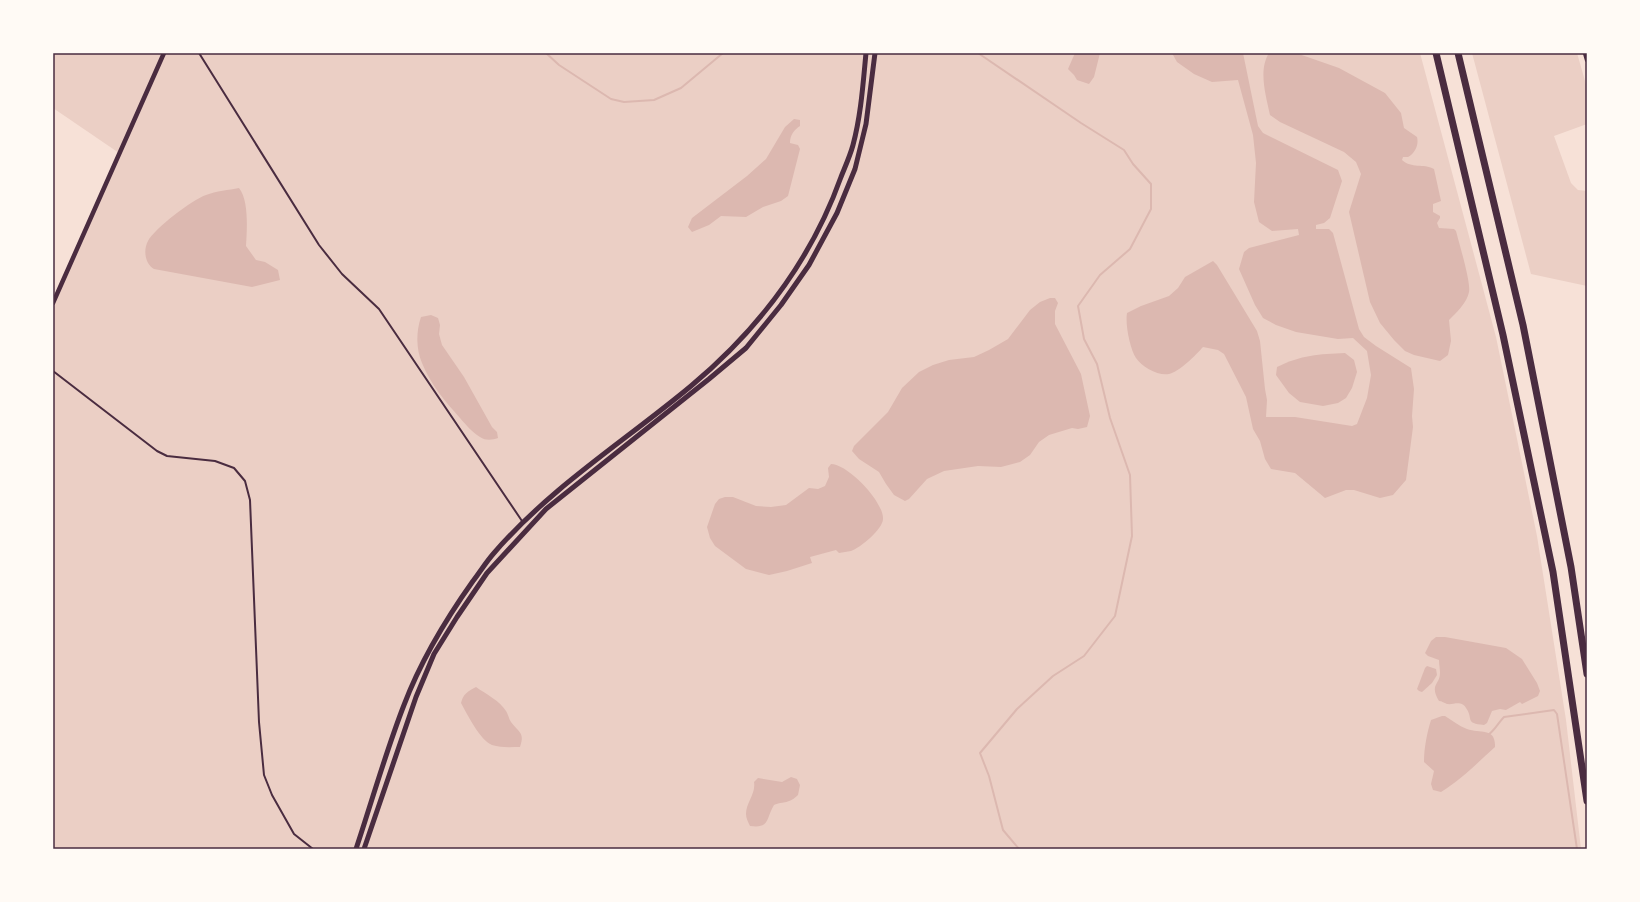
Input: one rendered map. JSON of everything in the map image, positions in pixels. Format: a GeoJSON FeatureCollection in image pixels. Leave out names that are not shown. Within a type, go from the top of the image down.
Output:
{"type":"FeatureCollection","features":[{"type":"Feature","properties":{"kind":"highway"},"geometry":{"type":"LineString","coordinates":[[1436,53],[1503,335],[1553,572],[1587,801]]}},
{"type":"Feature","properties":{"kind":"highway"},"geometry":{"type":"LineString","coordinates":[[1458,53],[1523,325],[1572,567],[1587,674]]}},
{"type":"Feature","properties":{"kind":"main road"},"geometry":{"type":"LineString","coordinates":[[356,849],[404,704],[428,652],[446,620],[492,555],[523,522],[585,468],[692,386],[738,344],[771,304],[802,261],[831,205],[853,146],[861,104],[866,53]]}},
{"type":"Feature","properties":{"kind":"main road"},"geometry":{"type":"LineString","coordinates":[[364,849],[416,697],[434,654],[487,573],[546,509],[746,348],[781,305],[809,265],[837,213],[855,169],[866,124],[875,53]]}},
{"type":"Feature","properties":{"kind":"street"},"geometry":{"type":"LineString","coordinates":[[53,302],[164,53]]}},
{"type":"Feature","properties":{"kind":"street"},"geometry":{"type":"LineString","coordinates":[[1585,53],[1587,60]]}},
{"type":"Feature","properties":{"kind":"lane"},"geometry":{"type":"LineString","coordinates":[[199,53],[319,245],[342,274],[378,309],[523,522]]}},
{"type":"Feature","properties":{"kind":"lane"},"geometry":{"type":"LineString","coordinates":[[53,371],[157,451],[167,456],[215,461],[234,468],[245,481],[250,500],[259,715],[264,775],[272,795],[294,834],[313,849]]}},
{"type":"Feature","properties":{"kind":"shaded area"},"geometry":{"type":"Polygon","coordinates":[[[53,53],[1420,53],[1496,337],[1537,536],[1566,720],[1581,849],[53,849],[53,303],[119,153],[53,108],[53,53]]]}},
{"type":"Feature","properties":{"kind":"shaded area"},"geometry":{"type":"Polygon","coordinates":[[[1075,53],[1100,53],[1094,77],[1089,84],[1077,80],[1068,69],[1075,53]]]}},
{"type":"Feature","properties":{"kind":"shaded area"},"geometry":{"type":"Polygon","coordinates":[[[1172,53],[1243,53],[1258,126],[1263,133],[1338,170],[1342,181],[1330,218],[1324,223],[1316,225],[1316,229],[1329,229],[1333,233],[1359,329],[1364,337],[1411,368],[1414,389],[1412,416],[1413,427],[1406,480],[1393,495],[1380,498],[1354,490],[1346,490],[1325,498],[1295,473],[1271,469],[1265,459],[1260,441],[1253,429],[1246,397],[1224,354],[1218,350],[1203,347],[1182,367],[1169,374],[1160,374],[1146,368],[1134,354],[1127,330],[1127,313],[1141,306],[1169,296],[1178,288],[1185,277],[1213,261],[1217,265],[1257,331],[1260,341],[1267,400],[1266,417],[1295,417],[1352,426],[1357,424],[1367,398],[1371,375],[1367,351],[1353,338],[1338,339],[1296,332],[1276,325],[1263,318],[1255,305],[1239,269],[1244,252],[1249,248],[1299,235],[1298,229],[1272,231],[1259,222],[1254,202],[1256,163],[1253,135],[1238,80],[1212,82],[1194,74],[1177,62],[1172,53]]]}},
{"type":"Feature","properties":{"kind":"shaded area"},"geometry":{"type":"Polygon","coordinates":[[[1269,53],[1296,53],[1339,68],[1385,93],[1401,113],[1404,128],[1417,137],[1417,146],[1414,151],[1408,157],[1403,157],[1402,160],[1406,163],[1426,166],[1434,169],[1441,201],[1433,204],[1433,212],[1440,216],[1437,223],[1439,228],[1454,229],[1456,231],[1467,271],[1469,287],[1466,300],[1461,308],[1449,320],[1451,341],[1448,355],[1440,361],[1414,355],[1405,351],[1380,323],[1370,302],[1349,212],[1361,174],[1356,162],[1344,152],[1280,122],[1270,115],[1263,75],[1269,53]]]}},
{"type":"Feature","properties":{"kind":"shaded area"},"geometry":{"type":"Polygon","coordinates":[[[1472,53],[1577,53],[1587,88],[1587,124],[1554,136],[1571,183],[1578,190],[1587,191],[1587,286],[1531,274],[1472,53]]]}},
{"type":"Feature","properties":{"kind":"shaded area"},"geometry":{"type":"Polygon","coordinates":[[[794,119],[800,120],[800,126],[793,133],[790,143],[798,145],[800,149],[788,196],[781,201],[763,207],[746,217],[721,216],[709,225],[692,232],[688,227],[692,218],[747,176],[766,159],[785,127],[794,119]]]}},
{"type":"Feature","properties":{"kind":"shaded area"},"geometry":{"type":"Polygon","coordinates":[[[239,188],[246,207],[246,246],[256,260],[265,262],[278,270],[280,280],[252,287],[154,269],[151,267],[145,252],[146,245],[158,229],[192,202],[214,192],[239,188]]]}},
{"type":"Feature","properties":{"kind":"shaded area"},"geometry":{"type":"Polygon","coordinates":[[[1050,298],[1055,298],[1058,303],[1055,311],[1055,324],[1081,374],[1090,416],[1087,427],[1078,429],[1072,428],[1049,435],[1039,442],[1030,455],[1020,462],[1001,467],[978,466],[944,471],[927,479],[909,499],[905,501],[894,495],[879,472],[859,459],[852,451],[854,446],[888,412],[902,388],[919,372],[933,365],[949,360],[974,357],[989,350],[1008,339],[1030,310],[1040,302],[1050,298]]]}},
{"type":"Feature","properties":{"kind":"shaded area"},"geometry":{"type":"Polygon","coordinates":[[[431,315],[438,318],[440,325],[439,334],[442,345],[464,377],[492,427],[497,432],[498,438],[487,440],[472,431],[443,398],[429,378],[420,358],[417,340],[421,317],[431,315]]]}},
{"type":"Feature","properties":{"kind":"shaded area"},"geometry":{"type":"Polygon","coordinates":[[[1345,353],[1354,360],[1357,372],[1352,388],[1346,398],[1338,403],[1323,406],[1300,402],[1289,393],[1276,375],[1277,367],[1294,360],[1318,355],[1345,353]]]}},
{"type":"Feature","properties":{"kind":"shaded area"},"geometry":{"type":"Polygon","coordinates":[[[831,464],[846,470],[864,485],[878,503],[882,512],[883,519],[879,528],[860,546],[850,551],[839,553],[836,550],[810,557],[812,563],[769,575],[746,569],[715,546],[710,538],[707,527],[715,504],[719,499],[733,497],[756,506],[771,507],[786,505],[809,488],[818,489],[825,486],[829,477],[828,468],[831,464]]]}},
{"type":"Feature","properties":{"kind":"shaded area"},"geometry":{"type":"Polygon","coordinates":[[[1436,637],[1445,637],[1506,648],[1522,659],[1537,683],[1540,691],[1538,696],[1522,704],[1520,702],[1506,710],[1500,709],[1492,711],[1487,723],[1484,725],[1472,722],[1468,712],[1462,704],[1447,704],[1439,701],[1436,695],[1435,688],[1440,677],[1439,660],[1428,656],[1425,653],[1431,641],[1436,637]]]}},
{"type":"Feature","properties":{"kind":"shaded area"},"geometry":{"type":"Polygon","coordinates":[[[1427,666],[1436,669],[1437,675],[1432,683],[1422,692],[1417,689],[1427,666]]]}},
{"type":"Feature","properties":{"kind":"shaded area"},"geometry":{"type":"Polygon","coordinates":[[[476,687],[500,704],[507,712],[511,722],[521,735],[522,738],[520,747],[502,747],[492,745],[487,742],[478,732],[461,703],[466,693],[476,687]]]}},
{"type":"Feature","properties":{"kind":"shaded area"},"geometry":{"type":"Polygon","coordinates":[[[1445,716],[1467,729],[1490,734],[1493,736],[1495,741],[1495,747],[1462,777],[1441,792],[1433,790],[1431,784],[1434,771],[1424,762],[1426,741],[1431,720],[1445,716]]]}},
{"type":"Feature","properties":{"kind":"shaded area"},"geometry":{"type":"Polygon","coordinates":[[[791,777],[797,779],[800,785],[798,795],[789,801],[774,805],[766,822],[761,826],[750,826],[746,810],[754,790],[754,782],[758,778],[782,782],[791,777]]]}},
{"type":"Feature","properties":{"kind":"waterway"},"geometry":{"type":"LineString","coordinates":[[546,53],[559,65],[611,99],[624,102],[654,100],[681,88],[723,53]]}},
{"type":"Feature","properties":{"kind":"waterway"},"geometry":{"type":"LineString","coordinates":[[978,53],[1081,123],[1124,150],[1133,164],[1151,184],[1151,209],[1130,249],[1100,275],[1078,306],[1084,339],[1097,364],[1110,418],[1130,475],[1132,536],[1115,616],[1084,656],[1053,676],[1017,709],[980,753],[989,776],[1003,830],[1019,849]]}},
{"type":"Feature","properties":{"kind":"waterway"},"geometry":{"type":"LineString","coordinates":[[1488,735],[1504,717],[1554,710],[1557,714],[1577,849]]}}]}
